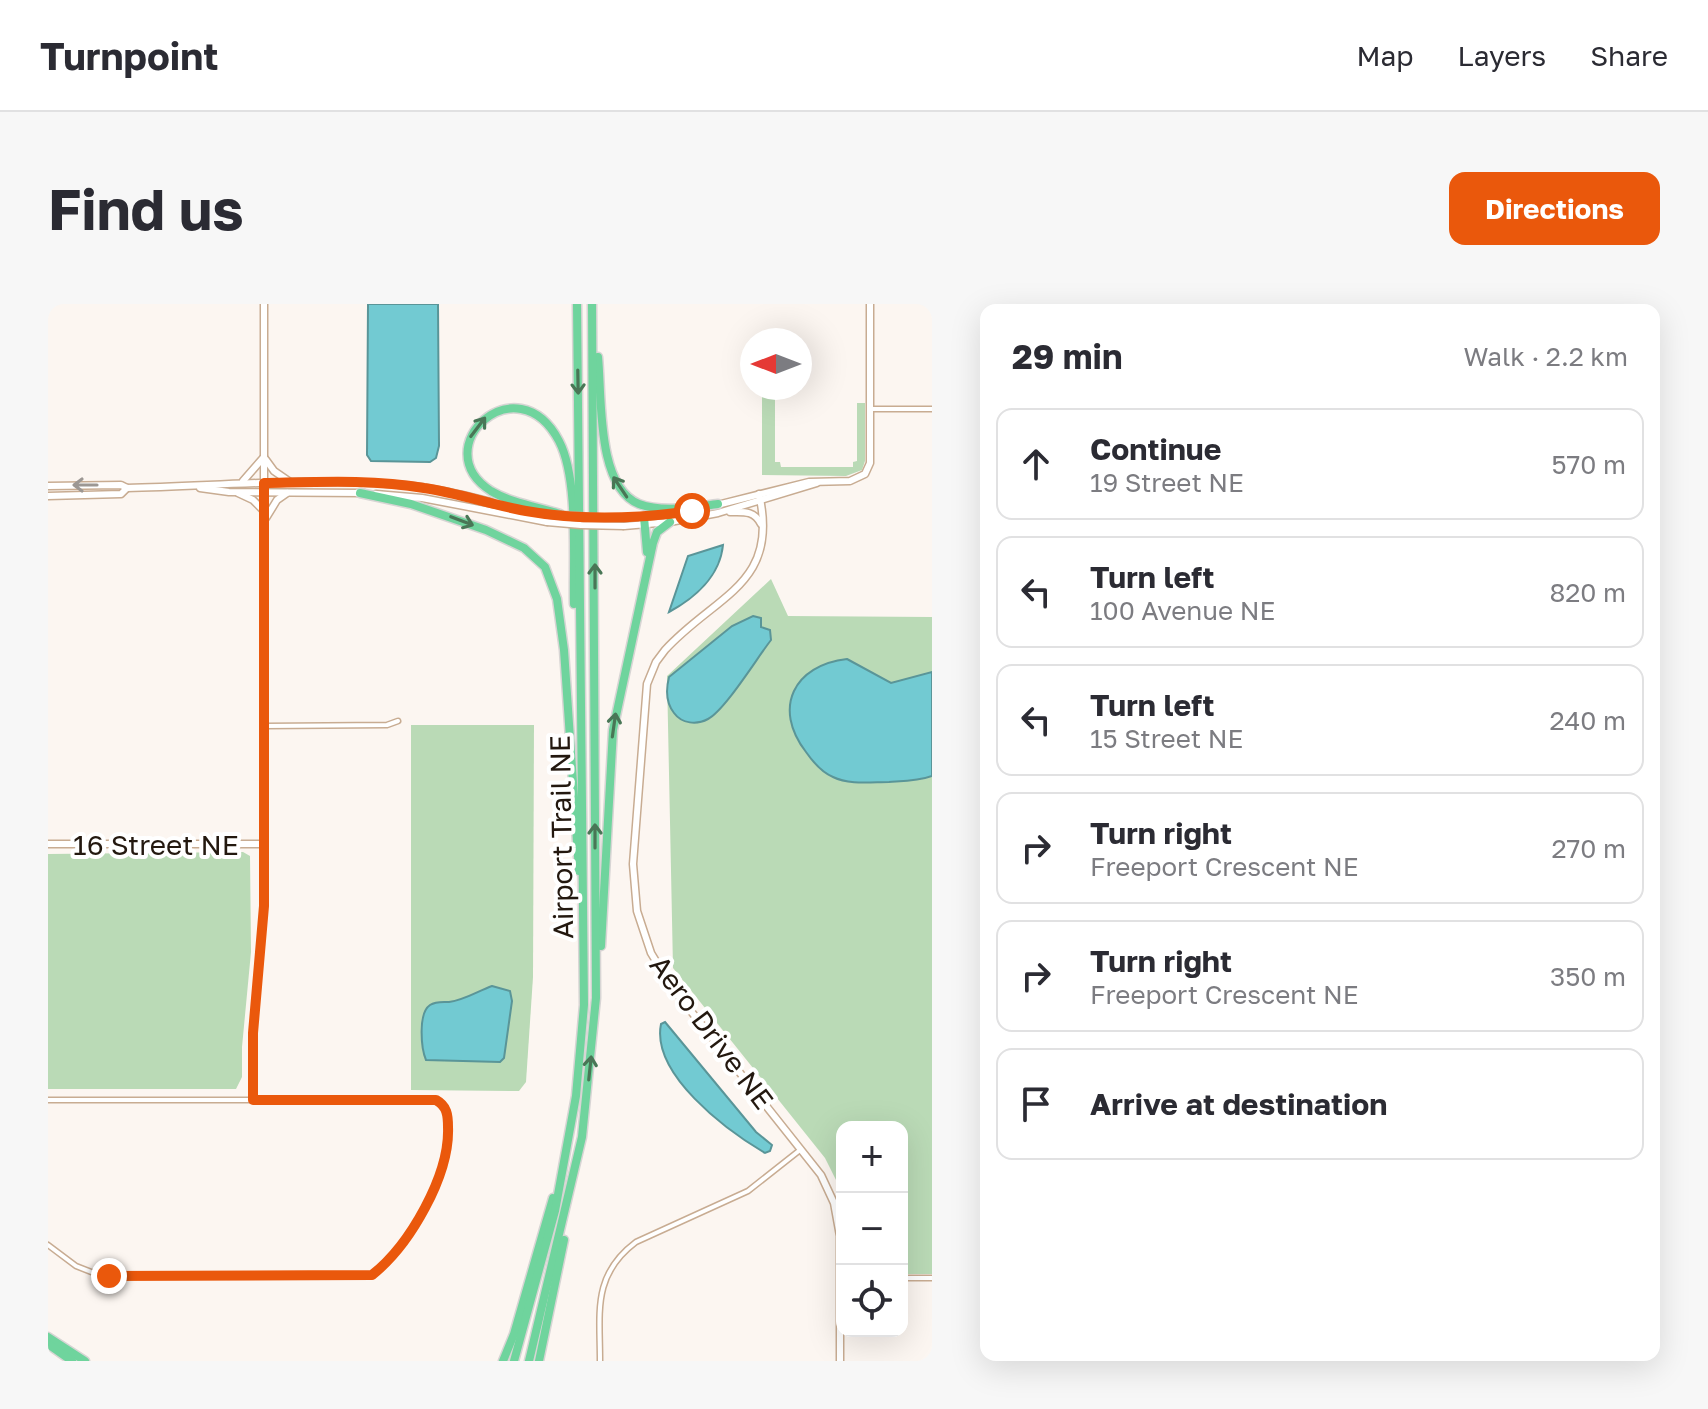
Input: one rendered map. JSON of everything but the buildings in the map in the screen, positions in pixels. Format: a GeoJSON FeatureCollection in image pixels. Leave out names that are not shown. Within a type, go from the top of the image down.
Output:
{"type":"FeatureCollection","features":[{"type":"Feature","properties":{"kind":"highway","name":"Airport Trail NE"},"geometry":{"type":"LineString","coordinates":[[514,1361],[555,1211],[576,1096],[586,979],[577,304]]}},
{"type":"Feature","properties":{"kind":"highway","name":"Airport Trail NE"},"geometry":{"type":"LineString","coordinates":[[529,1361],[582,1137],[596,998],[592,306]]}},
{"type":"Feature","properties":{"kind":"highway"},"geometry":{"type":"LineString","coordinates":[[592,306],[606,443],[611,471],[619,489],[630,500],[651,507],[718,509]]}},
{"type":"Feature","properties":{"kind":"highway"},"geometry":{"type":"LineString","coordinates":[[569,517],[547,515],[490,490],[477,478],[468,456],[469,439],[488,415],[512,408],[532,412],[552,431],[563,452],[571,488],[580,660]]}},
{"type":"Feature","properties":{"kind":"highway"},"geometry":{"type":"LineString","coordinates":[[360,493],[439,512],[506,539],[539,560],[553,583],[567,683],[586,979]]}},
{"type":"Feature","properties":{"kind":"highway"},"geometry":{"type":"LineString","coordinates":[[645,521],[647,569]]}},
{"type":"Feature","properties":{"kind":"highway"},"geometry":{"type":"LineString","coordinates":[[596,998],[613,730],[657,532],[670,522]]}},
{"type":"Feature","properties":{"kind":"highway"},"geometry":{"type":"LineString","coordinates":[[503,1361],[514,1334],[553,1196],[576,1096]]}},
{"type":"Feature","properties":{"kind":"highway"},"geometry":{"type":"LineString","coordinates":[[539,1361],[582,1137]]}},
{"type":"Feature","properties":{"kind":"highway"},"geometry":{"type":"LineString","coordinates":[[48,1337],[85,1361]]}},
{"type":"Feature","properties":{"kind":"highway"},"geometry":{"type":"LineString","coordinates":[[48,1344],[72,1361]]}},
{"type":"Feature","properties":{"kind":"street"},"geometry":{"type":"LineString","coordinates":[[253,1100],[253,1033],[264,906],[264,304]]}},
{"type":"Feature","properties":{"kind":"street"},"geometry":{"type":"LineString","coordinates":[[48,486],[121,485],[127,488],[354,482],[423,487],[581,525],[670,522],[817,483],[859,478],[867,471],[870,463],[870,304]]}},
{"type":"Feature","properties":{"kind":"street"},"geometry":{"type":"LineString","coordinates":[[870,409],[932,409]]}},
{"type":"Feature","properties":{"kind":"street"},"geometry":{"type":"LineString","coordinates":[[242,483],[264,457]]}},
{"type":"Feature","properties":{"kind":"street"},"geometry":{"type":"LineString","coordinates":[[264,457],[274,471],[291,483]]}},
{"type":"Feature","properties":{"kind":"street"},"geometry":{"type":"LineString","coordinates":[[188,486],[235,492],[360,493],[422,498],[547,515]]}},
{"type":"Feature","properties":{"kind":"street"},"geometry":{"type":"LineString","coordinates":[[48,496],[121,494],[127,488]]}},
{"type":"Feature","properties":{"kind":"street"},"geometry":{"type":"LineString","coordinates":[[235,492],[253,500],[264,511]]}},
{"type":"Feature","properties":{"kind":"street"},"geometry":{"type":"LineString","coordinates":[[265,521],[277,500],[290,492]]}},
{"type":"Feature","properties":{"kind":"street","name":"Aero Drive NE"},"geometry":{"type":"LineString","coordinates":[[760,497],[763,528],[758,560],[748,576],[672,641],[651,672],[644,697],[633,864],[637,911],[651,953],[671,986],[821,1175],[834,1203],[840,1236],[841,1265]]}},
{"type":"Feature","properties":{"kind":"street"},"geometry":{"type":"LineString","coordinates":[[645,521],[718,509],[749,512],[757,517],[763,528]]}},
{"type":"Feature","properties":{"kind":"street"},"geometry":{"type":"LineString","coordinates":[[569,517],[624,522]]}},
{"type":"Feature","properties":{"kind":"street"},"geometry":{"type":"LineString","coordinates":[[264,726],[387,725],[398,721]]}},
{"type":"Feature","properties":{"kind":"street","name":"16 Street NE"},"geometry":{"type":"LineString","coordinates":[[48,844],[264,844]]}},
{"type":"Feature","properties":{"kind":"street"},"geometry":{"type":"LineString","coordinates":[[48,1100],[432,1100],[443,1104],[447,1112],[448,1136],[439,1177],[402,1243],[372,1275],[99,1275],[76,1266],[48,1245]]}},
{"type":"Feature","properties":{"kind":"street"},"geometry":{"type":"LineString","coordinates":[[600,1361],[600,1296],[605,1279],[623,1252],[645,1238],[748,1191],[802,1149]]}},
{"type":"Feature","properties":{"kind":"street"},"geometry":{"type":"LineString","coordinates":[[908,1278],[932,1278]]}},
{"type":"Feature","properties":{"kind":"street","name":"Aero Drive NE"},"geometry":{"type":"LineString","coordinates":[[840,1337],[840,1361]]}},
{"type":"Feature","properties":{"kind":"green space"},"geometry":{"type":"Polygon","coordinates":[[[762,400],[775,400],[775,462],[780,462],[781,467],[853,467],[853,462],[857,461],[857,403],[865,403],[865,461],[862,470],[846,476],[762,475],[762,400]]]}},
{"type":"Feature","properties":{"kind":"green space"},"geometry":{"type":"Polygon","coordinates":[[[771,579],[788,616],[932,617],[932,1274],[908,1274],[908,1121],[836,1121],[836,1180],[825,1158],[673,968],[667,676],[771,579]]]}},
{"type":"Feature","properties":{"kind":"green space"},"geometry":{"type":"Polygon","coordinates":[[[411,725],[534,725],[533,977],[526,1082],[519,1091],[411,1090],[411,725]]]}},
{"type":"Feature","properties":{"kind":"green space"},"geometry":{"type":"Polygon","coordinates":[[[243,852],[250,856],[251,952],[242,1077],[236,1089],[48,1089],[48,854],[243,852]]]}},
{"type":"Feature","properties":{"kind":"water"},"geometry":{"type":"Polygon","coordinates":[[[368,304],[438,304],[439,446],[436,458],[430,462],[371,461],[367,455],[368,304]]]}},
{"type":"Feature","properties":{"kind":"water"},"geometry":{"type":"Polygon","coordinates":[[[723,545],[717,567],[705,585],[669,612],[688,556],[723,545]]]}},
{"type":"Feature","properties":{"kind":"water"},"geometry":{"type":"Polygon","coordinates":[[[753,616],[761,618],[761,627],[770,630],[771,640],[732,695],[704,721],[695,723],[677,717],[668,700],[669,677],[732,626],[753,616]]]}},
{"type":"Feature","properties":{"kind":"water"},"geometry":{"type":"Polygon","coordinates":[[[847,659],[891,683],[932,672],[932,776],[868,783],[846,781],[825,772],[809,756],[796,736],[791,720],[790,705],[794,691],[813,670],[847,659]]]}},
{"type":"Feature","properties":{"kind":"water"},"geometry":{"type":"Polygon","coordinates":[[[492,986],[510,991],[512,1001],[504,1058],[500,1062],[426,1060],[422,1031],[426,1009],[435,1003],[460,999],[492,986]]]}},
{"type":"Feature","properties":{"kind":"water"},"geometry":{"type":"Polygon","coordinates":[[[665,1022],[756,1132],[772,1145],[770,1151],[765,1153],[731,1130],[679,1081],[661,1043],[661,1024],[665,1022]]]}},
{"type":"Feature","properties":{"kind":"route"},"geometry":{"type":"LineString","coordinates":[[109,1276],[372,1275],[402,1243],[413,1226],[439,1177],[445,1156],[448,1117],[443,1104],[436,1100],[253,1100],[253,1033],[264,906],[264,483],[406,485],[525,511],[600,519],[692,511]]}}]}
